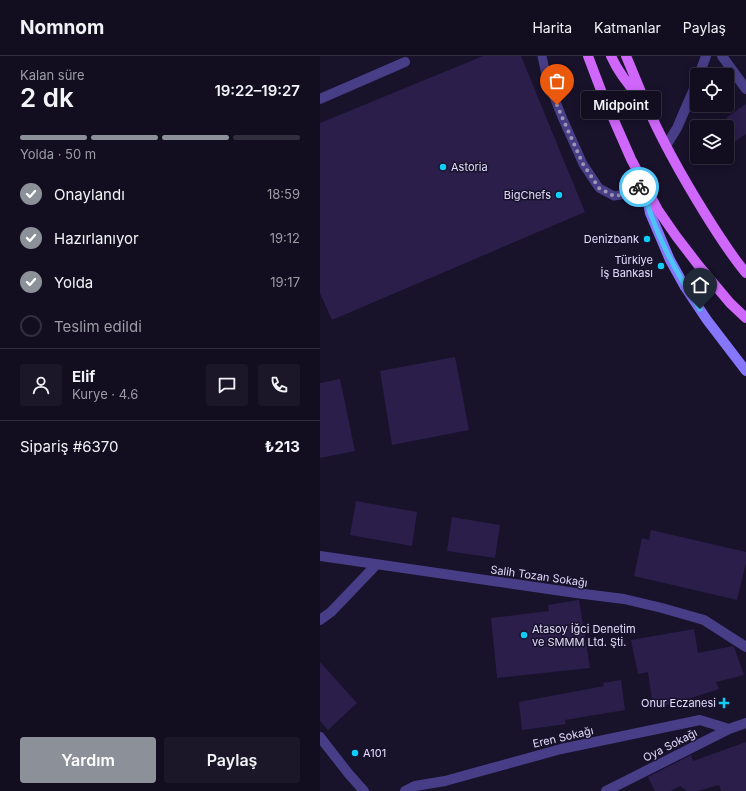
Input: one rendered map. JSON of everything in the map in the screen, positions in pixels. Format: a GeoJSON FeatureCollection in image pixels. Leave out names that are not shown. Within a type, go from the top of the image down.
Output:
{"type":"FeatureCollection","features":[{"type":"Feature","properties":{"kind":"main road"},"geometry":{"type":"LineString","coordinates":[[588,56],[631,159],[658,210],[699,266],[730,303],[746,318]]}},
{"type":"Feature","properties":{"kind":"main road"},"geometry":{"type":"LineString","coordinates":[[611,56],[623,78],[646,105]]}},
{"type":"Feature","properties":{"kind":"main road"},"geometry":{"type":"LineString","coordinates":[[626,56],[646,105],[666,146],[712,225],[736,261],[746,273]]}},
{"type":"Feature","properties":{"kind":"street"},"geometry":{"type":"LineString","coordinates":[[702,68],[706,56]]}},
{"type":"Feature","properties":{"kind":"street"},"geometry":{"type":"LineString","coordinates":[[722,56],[746,89]]}},
{"type":"Feature","properties":{"kind":"street"},"geometry":{"type":"LineString","coordinates":[[320,99],[405,62]]}},
{"type":"Feature","properties":{"kind":"street"},"geometry":{"type":"LineString","coordinates":[[666,146],[677,128],[690,98]]}},
{"type":"Feature","properties":{"kind":"street"},"geometry":{"type":"LineString","coordinates":[[644,184],[650,213],[674,267],[685,287],[707,320],[746,371]]}},
{"type":"Feature","properties":{"kind":"street","name":"Salih Tozan Sokağı"},"geometry":{"type":"LineString","coordinates":[[320,556],[624,599],[704,620],[746,647]]}},
{"type":"Feature","properties":{"kind":"street"},"geometry":{"type":"LineString","coordinates":[[320,620],[331,612],[376,565]]}},
{"type":"Feature","properties":{"kind":"street","name":"Eren Sokağı"},"geometry":{"type":"LineString","coordinates":[[405,791],[415,786],[445,781],[561,749],[700,720],[729,729]]}},
{"type":"Feature","properties":{"kind":"street","name":"Oya Sokağı"},"geometry":{"type":"LineString","coordinates":[[606,791],[729,729],[746,723]]}},
{"type":"Feature","properties":{"kind":"street"},"geometry":{"type":"LineString","coordinates":[[320,737],[364,791]]}},
{"type":"Feature","properties":{"kind":"lane"},"geometry":{"type":"LineString","coordinates":[[542,56],[548,79],[562,117],[583,164],[599,188],[614,196],[626,194],[644,184]]}},
{"type":"Feature","properties":{"kind":"building","name":"Astoria"},"geometry":{"type":"Polygon","coordinates":[[[483,56],[521,56],[585,212],[332,320],[320,293],[320,123],[483,56]]]}},
{"type":"Feature","properties":{"kind":"building"},"geometry":{"type":"Polygon","coordinates":[[[746,104],[746,134],[734,142],[734,120],[727,120],[727,117],[746,104]]]}},
{"type":"Feature","properties":{"kind":"building"},"geometry":{"type":"Polygon","coordinates":[[[455,357],[469,430],[392,445],[380,371],[455,357]]]}},
{"type":"Feature","properties":{"kind":"building"},"geometry":{"type":"Polygon","coordinates":[[[340,379],[355,451],[320,458],[320,383],[340,379]]]}},
{"type":"Feature","properties":{"kind":"building"},"geometry":{"type":"Polygon","coordinates":[[[356,501],[417,512],[412,546],[350,535],[356,501]]]}},
{"type":"Feature","properties":{"kind":"building"},"geometry":{"type":"Polygon","coordinates":[[[452,517],[500,525],[495,558],[447,551],[452,517]]]}},
{"type":"Feature","properties":{"kind":"building"},"geometry":{"type":"Polygon","coordinates":[[[651,530],[746,552],[746,563],[737,600],[634,576],[642,538],[649,540],[651,530]]]}},
{"type":"Feature","properties":{"kind":"building"},"geometry":{"type":"Polygon","coordinates":[[[579,600],[590,668],[497,678],[491,618],[549,611],[548,605],[579,600]]]}},
{"type":"Feature","properties":{"kind":"building"},"geometry":{"type":"Polygon","coordinates":[[[694,629],[698,653],[733,646],[744,675],[716,682],[719,689],[688,700],[653,708],[648,672],[638,674],[631,640],[694,629]]]}},
{"type":"Feature","properties":{"kind":"building"},"geometry":{"type":"Polygon","coordinates":[[[320,662],[357,703],[328,730],[320,721],[320,662]]]}},
{"type":"Feature","properties":{"kind":"building"},"geometry":{"type":"Polygon","coordinates":[[[621,680],[625,710],[565,720],[566,724],[522,730],[519,702],[604,686],[603,683],[621,680]]]}},
{"type":"Feature","properties":{"kind":"building"},"geometry":{"type":"Polygon","coordinates":[[[746,742],[746,791],[721,791],[719,785],[698,791],[687,791],[680,786],[671,791],[655,791],[648,777],[691,755],[693,761],[746,742]]]}},
{"type":"Feature","properties":{"kind":"way so far"},"geometry":{"type":"LineString","coordinates":[[557,105],[583,164],[599,188],[614,196],[626,194],[639,187]]}},
{"type":"Feature","properties":{"kind":"place","name":"Midpoint"},"geometry":{"type":"Point","coordinates":[557,105]}},
{"type":"Feature","properties":{"kind":"place","name":"Astoria"},"geometry":{"type":"Point","coordinates":[443,167]}},
{"type":"Feature","properties":{"kind":"place","name":"BigChefs"},"geometry":{"type":"Point","coordinates":[559,195]}},
{"type":"Feature","properties":{"kind":"place","name":"Denizbank"},"geometry":{"type":"Point","coordinates":[647,239]}},
{"type":"Feature","properties":{"kind":"place","name":"Türkiye İş Bankası"},"geometry":{"type":"Point","coordinates":[661,266]}},
{"type":"Feature","properties":{"kind":"place","name":"Atasoy İğci Denetim ve SMMM Ltd. Şti."},"geometry":{"type":"Point","coordinates":[524,635]}},
{"type":"Feature","properties":{"kind":"place","name":"Onur Eczanesi"},"geometry":{"type":"Point","coordinates":[724,703]}},
{"type":"Feature","properties":{"kind":"place","name":"A101"},"geometry":{"type":"Point","coordinates":[355,753]}},
{"type":"Feature","properties":{"kind":"route"},"geometry":{"type":"LineString","coordinates":[[639,187],[644,184],[650,213],[670,260],[685,287],[700,309]]}}]}
